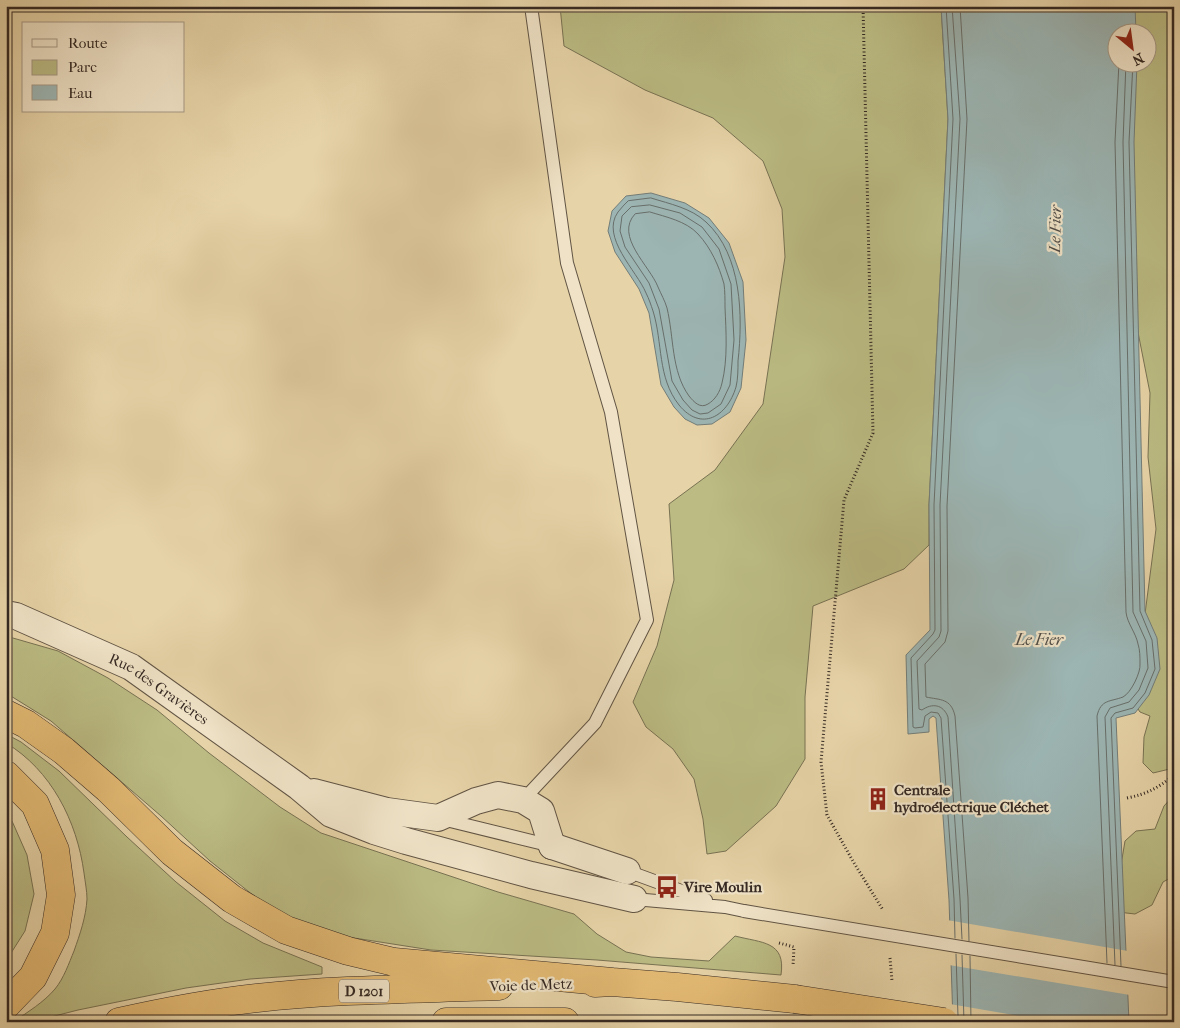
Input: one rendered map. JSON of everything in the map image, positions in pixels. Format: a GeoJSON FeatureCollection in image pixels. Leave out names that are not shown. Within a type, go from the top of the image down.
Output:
{"type":"FeatureCollection","features":[{"type":"Feature","properties":{"kind":"highway"},"geometry":{"type":"LineString","coordinates":[[6,714],[26,724],[64,751],[108,789],[172,852],[225,894],[286,930],[348,950],[394,962],[612,982]]}},
{"type":"Feature","properties":{"kind":"highway"},"geometry":{"type":"LineString","coordinates":[[6,776],[35,804],[55,850],[61,895],[55,933],[33,977],[6,1005]]}},
{"type":"Feature","properties":{"kind":"highway","name":"Voie de Metz"},"geometry":{"type":"LineString","coordinates":[[119,1022],[163,1012],[257,998],[348,992],[612,982],[795,999],[944,1022]]}},
{"type":"Feature","properties":{"kind":"highway"},"geometry":{"type":"LineString","coordinates":[[446,1022],[565,1022]]}},
{"type":"Feature","properties":{"kind":"street","name":"Rue des Gravières"},"geometry":{"type":"LineString","coordinates":[[6,614],[16,616],[131,667],[299,787],[331,814],[374,831],[531,876],[634,899]]}},
{"type":"Feature","properties":{"kind":"street","name":"Rue des Gravières"},"geometry":{"type":"LineString","coordinates":[[299,787],[387,810],[438,818]]}},
{"type":"Feature","properties":{"kind":"street"},"geometry":{"type":"LineString","coordinates":[[438,818],[476,801],[498,795],[523,800],[541,811],[552,846],[531,876]]}},
{"type":"Feature","properties":{"kind":"street","name":"Rue des Gravières"},"geometry":{"type":"LineString","coordinates":[[552,846],[627,872]]}},
{"type":"Feature","properties":{"kind":"lane"},"geometry":{"type":"LineString","coordinates":[[523,800],[595,723],[646,620],[611,412],[566,263],[532,6]]}},
{"type":"Feature","properties":{"kind":"lane","name":"Rue des Gravières"},"geometry":{"type":"LineString","coordinates":[[438,818],[552,846]]}},
{"type":"Feature","properties":{"kind":"lane","name":"Rue des Gravières"},"geometry":{"type":"LineString","coordinates":[[627,872],[725,907]]}},
{"type":"Feature","properties":{"kind":"lane","name":"Rue des Gravières"},"geometry":{"type":"LineString","coordinates":[[634,899],[725,907]]}},
{"type":"Feature","properties":{"kind":"lane"},"geometry":{"type":"LineString","coordinates":[[725,907],[1174,982]]}},
{"type":"Feature","properties":{"kind":"path"},"geometry":{"type":"LineString","coordinates":[[863,6],[873,433],[844,500],[821,762],[827,814],[854,863],[887,916]]}},
{"type":"Feature","properties":{"kind":"path"},"geometry":{"type":"LineString","coordinates":[[1127,798],[1143,795],[1174,775]]}},
{"type":"Feature","properties":{"kind":"path"},"geometry":{"type":"LineString","coordinates":[[890,954],[892,984]]}},
{"type":"Feature","properties":{"kind":"green space"},"geometry":{"type":"Polygon","coordinates":[[[560,6],[941,6],[948,119],[929,505],[929,545],[904,569],[813,606],[805,697],[805,759],[776,806],[726,851],[707,854],[703,819],[694,779],[673,749],[646,727],[633,702],[657,646],[674,580],[669,504],[715,470],[763,404],[785,257],[782,209],[763,161],[713,118],[645,90],[564,46],[560,6]]]}},
{"type":"Feature","properties":{"kind":"green space"},"geometry":{"type":"Polygon","coordinates":[[[1123,6],[1174,6],[1174,768],[1153,773],[1143,763],[1144,737],[1150,716],[1140,712],[1132,700],[1156,529],[1148,457],[1150,393],[1133,307],[1120,72],[1158,72],[1158,22],[1121,22],[1123,6]]]}},
{"type":"Feature","properties":{"kind":"green space"},"geometry":{"type":"Polygon","coordinates":[[[6,636],[58,651],[108,678],[157,710],[209,753],[280,807],[321,833],[498,892],[574,914],[597,934],[626,952],[651,957],[709,961],[735,936],[763,942],[770,945],[780,956],[782,964],[781,975],[597,960],[431,950],[316,932],[263,903],[210,861],[51,721],[6,693],[6,636]]]}},
{"type":"Feature","properties":{"kind":"green space"},"geometry":{"type":"Polygon","coordinates":[[[6,734],[21,742],[59,771],[176,882],[225,921],[263,943],[322,967],[322,974],[250,979],[186,988],[78,1010],[31,1022],[13,1022],[36,1007],[55,989],[61,980],[74,951],[87,899],[80,854],[68,816],[49,782],[22,754],[6,743],[6,734]]]}},
{"type":"Feature","properties":{"kind":"green space"},"geometry":{"type":"Polygon","coordinates":[[[1174,795],[1174,876],[1163,882],[1152,905],[1135,914],[1118,912],[1121,865],[1125,841],[1136,831],[1155,829],[1164,806],[1174,795]]]}},
{"type":"Feature","properties":{"kind":"green space"},"geometry":{"type":"Polygon","coordinates":[[[6,816],[12,821],[27,855],[34,894],[25,931],[6,961],[6,816]]]}},
{"type":"Feature","properties":{"kind":"water","name":"Le Fier"},"geometry":{"type":"Polygon","coordinates":[[[941,6],[1135,6],[1136,22],[1108,22],[1108,72],[1137,72],[1134,142],[1145,611],[1157,638],[1160,669],[1149,695],[1135,713],[1116,718],[1129,1022],[953,1022],[949,900],[936,718],[933,716],[929,719],[929,732],[908,734],[906,655],[930,630],[929,505],[948,119],[941,6]]]}},
{"type":"Feature","properties":{"kind":"water"},"geometry":{"type":"Polygon","coordinates":[[[651,193],[685,203],[709,218],[729,243],[743,282],[746,340],[741,388],[730,412],[712,424],[697,425],[685,419],[674,407],[661,385],[649,313],[639,289],[615,252],[608,231],[612,211],[626,196],[651,193]]]}},
{"type":"Feature","properties":{"kind":"pier"},"geometry":{"type":"Polygon","coordinates":[[[947,920],[1128,951],[1130,995],[949,965],[947,920]]]}},
{"type":"Feature","properties":{"kind":"pier"},"geometry":{"type":"Polygon","coordinates":[[[950,1004],[1054,1022],[950,1022],[950,1004]]]}},
{"type":"Feature","properties":{"kind":"place","name":"Centrale hydroélectrique Cléchet"},"geometry":{"type":"Point","coordinates":[878,799]}},
{"type":"Feature","properties":{"kind":"place","name":"Vire Moulin"},"geometry":{"type":"Point","coordinates":[667,887]}}]}
